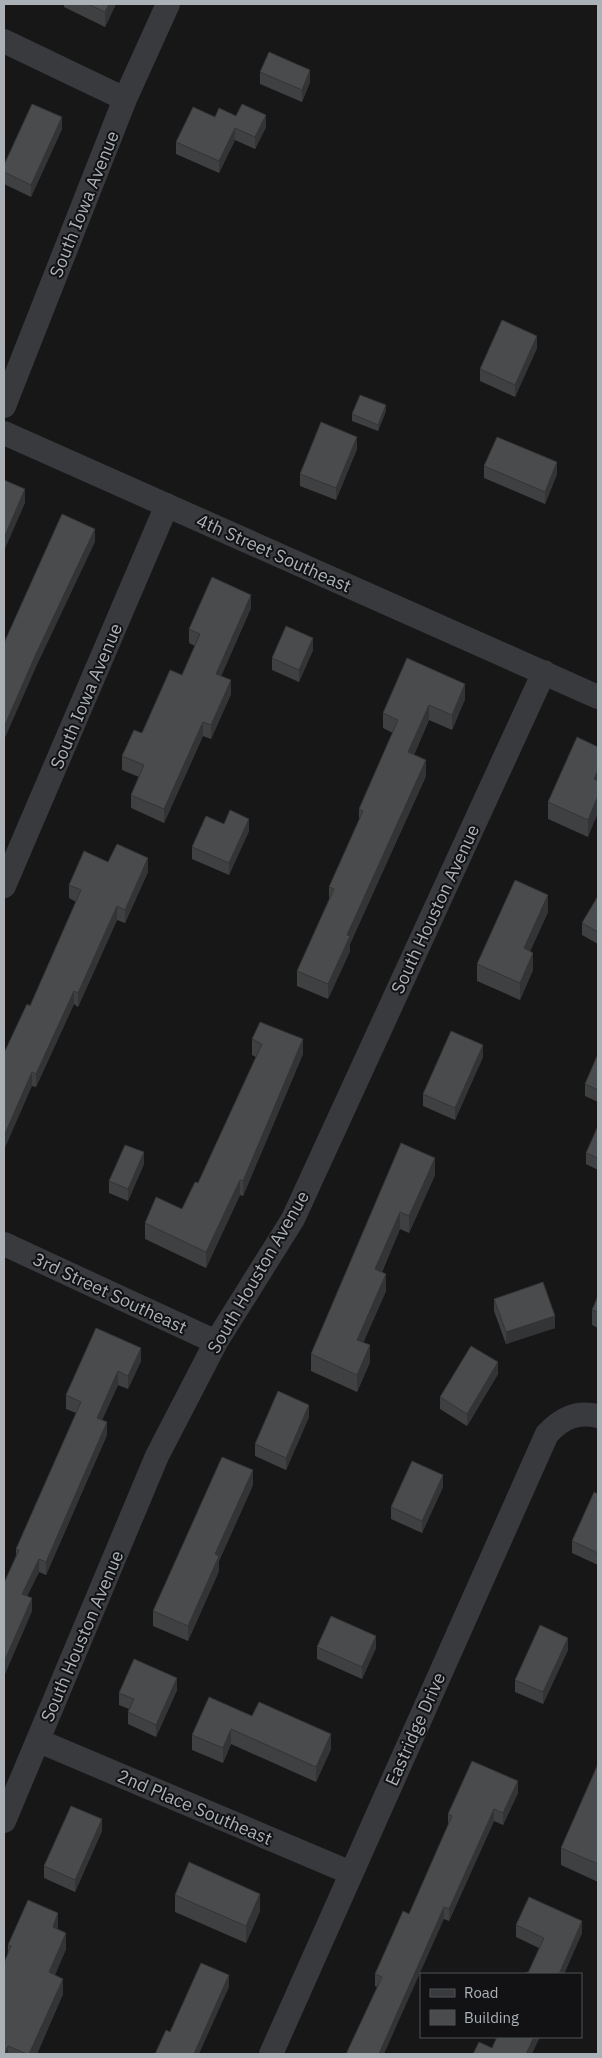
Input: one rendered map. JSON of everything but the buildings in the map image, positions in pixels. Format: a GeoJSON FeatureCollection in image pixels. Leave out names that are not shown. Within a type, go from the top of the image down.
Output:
{"type":"FeatureCollection","features":[{"type":"Feature","properties":{"kind":"street","name":"South Iowa Avenue"},"geometry":{"type":"LineString","coordinates":[[4,406],[126,99],[168,4]]}},
{"type":"Feature","properties":{"kind":"street"},"geometry":{"type":"LineString","coordinates":[[4,41],[126,99]]}},
{"type":"Feature","properties":{"kind":"street","name":"4th Street Southeast"},"geometry":{"type":"LineString","coordinates":[[4,433],[598,697]]}},
{"type":"Feature","properties":{"kind":"street","name":"South Iowa Avenue"},"geometry":{"type":"LineString","coordinates":[[4,886],[167,505]]}},
{"type":"Feature","properties":{"kind":"street","name":"South Houston Avenue"},"geometry":{"type":"LineString","coordinates":[[4,1820],[157,1456],[216,1342],[292,1219],[544,672]]}},
{"type":"Feature","properties":{"kind":"street","name":"3rd Street Southeast"},"geometry":{"type":"LineString","coordinates":[[4,1244],[216,1342]]}},
{"type":"Feature","properties":{"kind":"street","name":"Eastridge Drive"},"geometry":{"type":"LineString","coordinates":[[271,2054],[547,1434],[560,1420],[584,1412],[598,1416]]}},
{"type":"Feature","properties":{"kind":"street","name":"2nd Place Southeast"},"geometry":{"type":"LineString","coordinates":[[38,1741],[350,1873]]}}]}
